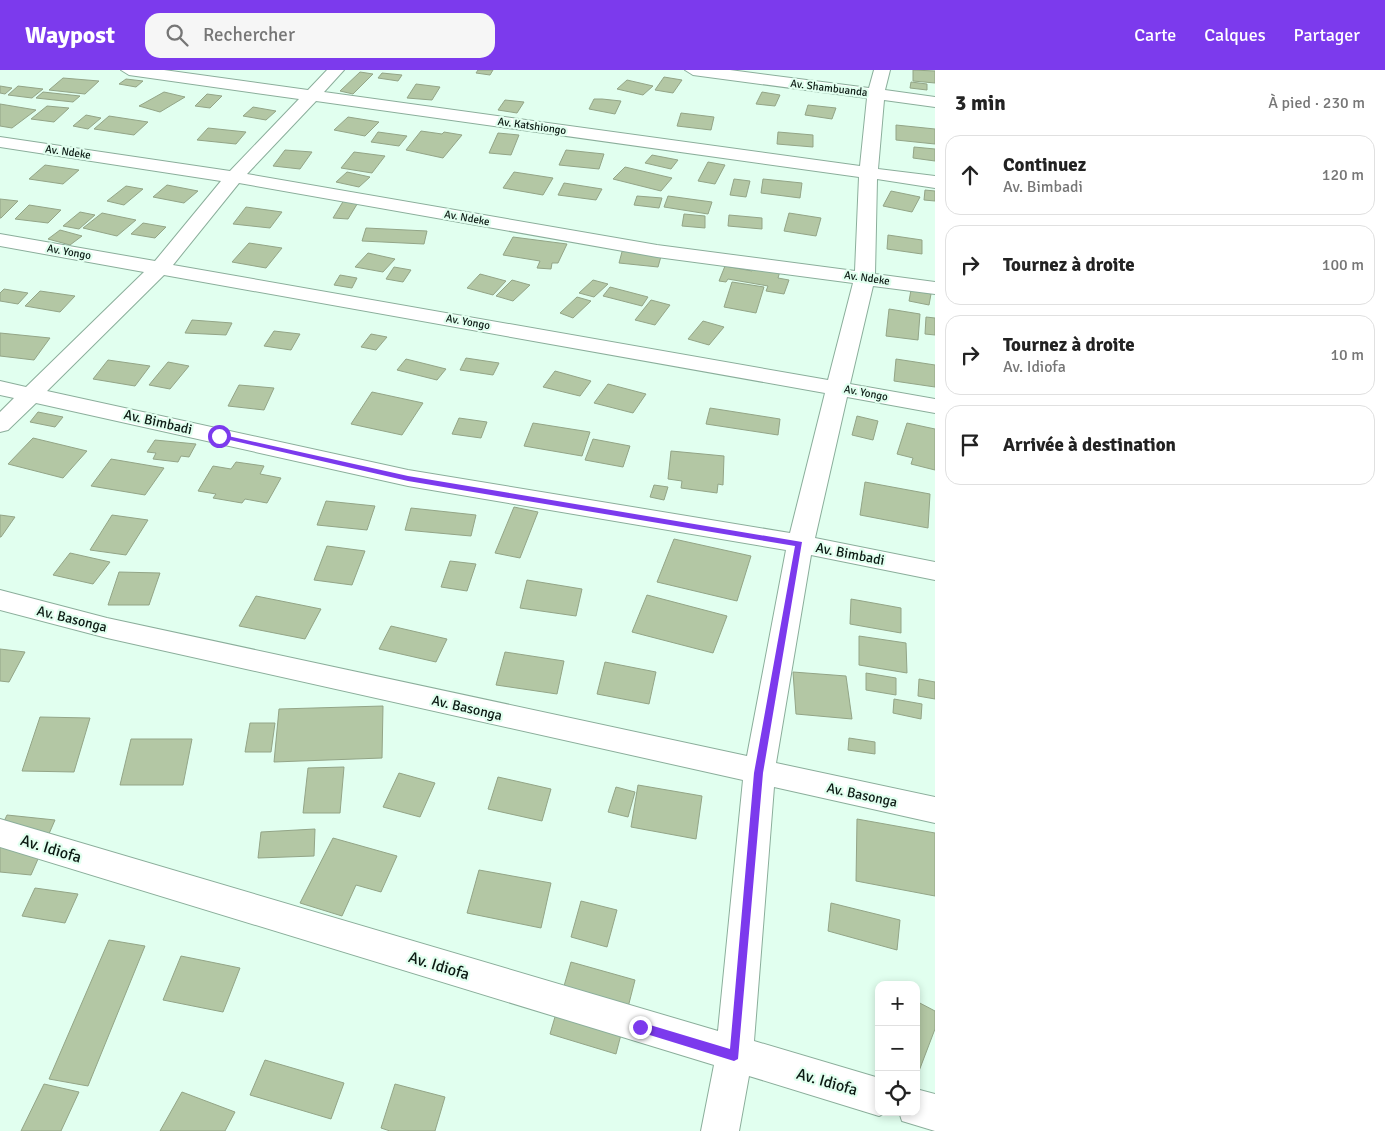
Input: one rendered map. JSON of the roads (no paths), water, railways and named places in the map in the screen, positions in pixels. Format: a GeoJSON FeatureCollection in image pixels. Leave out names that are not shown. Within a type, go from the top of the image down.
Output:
{"type":"FeatureCollection","features":[{"type":"Feature","properties":{"kind":"street","name":"Av. Katshiongo"},"geometry":{"type":"LineString","coordinates":[[129,70],[935,182]]}},
{"type":"Feature","properties":{"kind":"street"},"geometry":{"type":"LineString","coordinates":[[0,424],[160,268],[234,177],[336,70]]}},
{"type":"Feature","properties":{"kind":"street","name":"Av. Shambuanda"},"geometry":{"type":"LineString","coordinates":[[693,70],[879,82],[935,102]]}},
{"type":"Feature","properties":{"kind":"street"},"geometry":{"type":"LineString","coordinates":[[720,1131],[734,1056],[759,773],[800,544],[865,277],[868,173],[879,82]]}},
{"type":"Feature","properties":{"kind":"street","name":"Av. Ndeke"},"geometry":{"type":"LineString","coordinates":[[0,142],[234,177],[657,251],[865,277],[935,288]]}},
{"type":"Feature","properties":{"kind":"street","name":"Av. Yongo"},"geometry":{"type":"LineString","coordinates":[[0,240],[837,387],[935,406]]}},
{"type":"Feature","properties":{"kind":"street","name":"Av. Bimbadi"},"geometry":{"type":"LineString","coordinates":[[0,388],[408,478],[800,544],[935,571]]}},
{"type":"Feature","properties":{"kind":"street","name":"Av. Basonga"},"geometry":{"type":"LineString","coordinates":[[0,600],[107,628],[759,773],[935,810]]}},
{"type":"Feature","properties":{"kind":"street","name":"Av. Idiofa"},"geometry":{"type":"LineString","coordinates":[[0,833],[734,1056],[875,1096]]}},
{"type":"Feature","properties":{"kind":"street"},"geometry":{"type":"LineString","coordinates":[[920,1109],[935,1113]]}}]}
